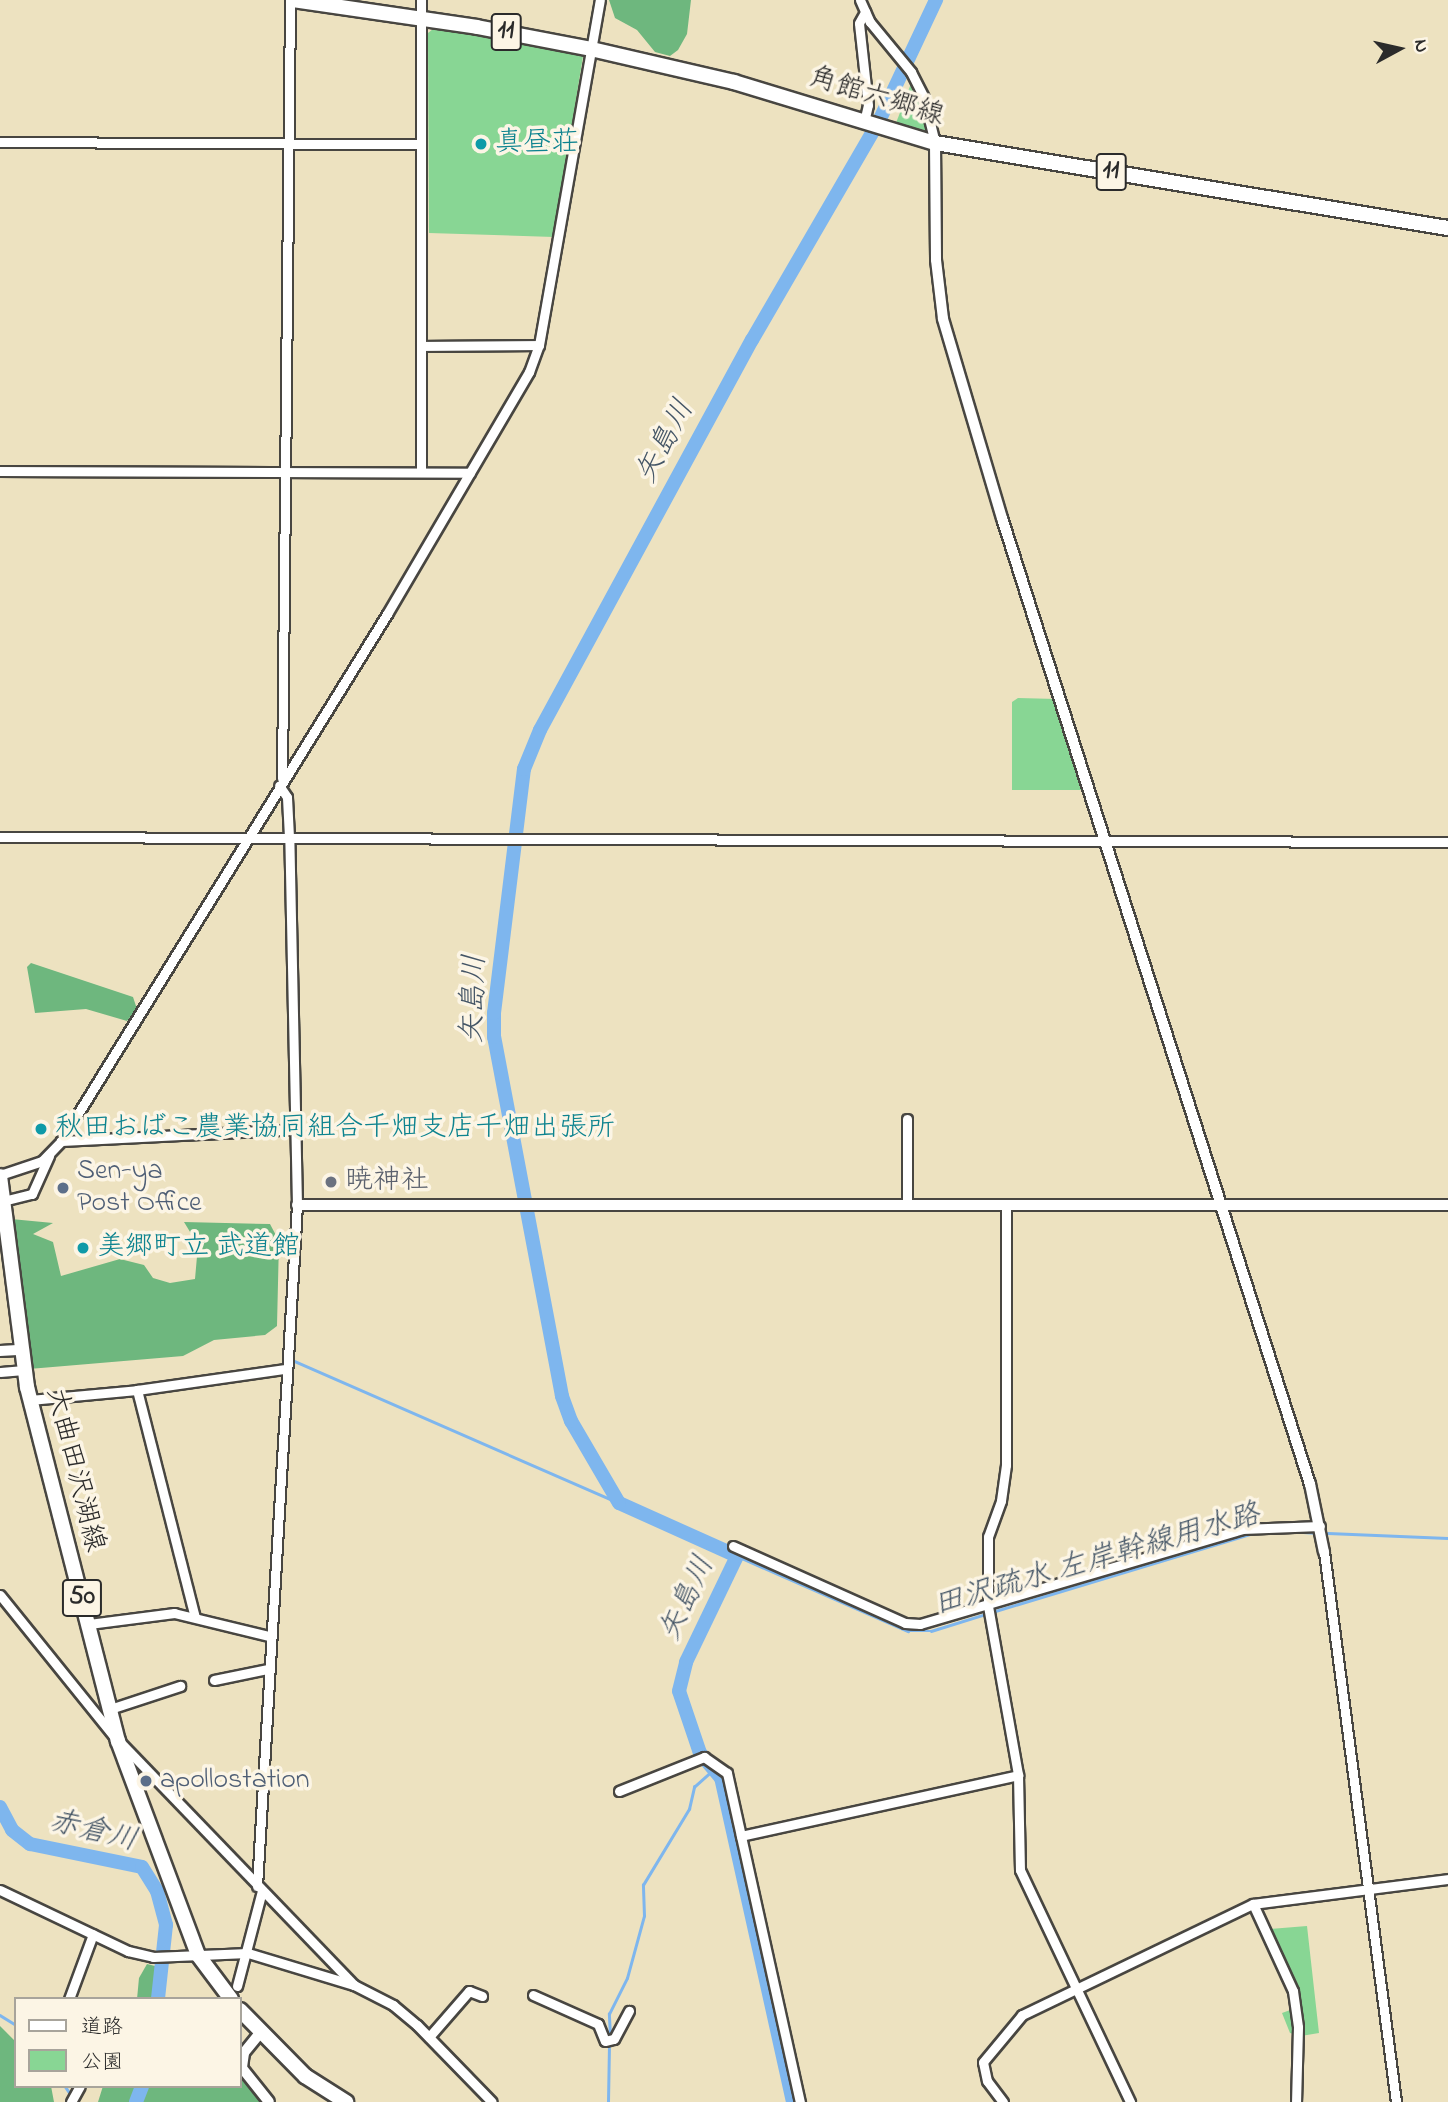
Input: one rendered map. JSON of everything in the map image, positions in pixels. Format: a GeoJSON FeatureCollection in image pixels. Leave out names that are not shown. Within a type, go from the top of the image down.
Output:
{"type":"FeatureCollection","features":[{"type":"Feature","properties":{"kind":"main road","name":"角館六郷線"},"geometry":{"type":"LineString","coordinates":[[291,0],[421,18],[591,49],[734,82],[934,143],[1448,228]]}},
{"type":"Feature","properties":{"kind":"main road","name":"大曲田沢湖線"},"geometry":{"type":"LineString","coordinates":[[0,1176],[30,1400],[118,1741],[198,1955],[234,1992]]}},
{"type":"Feature","properties":{"kind":"main road"},"geometry":{"type":"LineString","coordinates":[[242,2012],[305,2076],[346,2102]]}},
{"type":"Feature","properties":{"kind":"street"},"geometry":{"type":"LineString","coordinates":[[234,1992],[248,1953],[260,1889],[268,1636],[297,1205],[289,837],[287,797],[280,782],[291,0]]}},
{"type":"Feature","properties":{"kind":"street"},"geometry":{"type":"LineString","coordinates":[[421,0],[421,472]]}},
{"type":"Feature","properties":{"kind":"street"},"geometry":{"type":"LineString","coordinates":[[0,1176],[42,1161],[61,1141],[470,473],[529,372],[539,345],[600,0]]}},
{"type":"Feature","properties":{"kind":"street"},"geometry":{"type":"LineString","coordinates":[[860,0],[865,12],[911,72],[924,98],[934,143],[936,260],[943,320],[1320,1526],[1396,2102]]}},
{"type":"Feature","properties":{"kind":"street"},"geometry":{"type":"LineString","coordinates":[[865,12],[859,23],[871,125]]}},
{"type":"Feature","properties":{"kind":"street"},"geometry":{"type":"LineString","coordinates":[[0,142],[421,144]]}},
{"type":"Feature","properties":{"kind":"street"},"geometry":{"type":"LineString","coordinates":[[421,346],[539,345]]}},
{"type":"Feature","properties":{"kind":"street"},"geometry":{"type":"LineString","coordinates":[[0,471],[470,473]]}},
{"type":"Feature","properties":{"kind":"street"},"geometry":{"type":"LineString","coordinates":[[0,837],[1448,842]]}},
{"type":"Feature","properties":{"kind":"street"},"geometry":{"type":"LineString","coordinates":[[907,1119],[907,1204]]}},
{"type":"Feature","properties":{"kind":"street"},"geometry":{"type":"LineString","coordinates":[[61,1141],[296,1129]]}},
{"type":"Feature","properties":{"kind":"street"},"geometry":{"type":"LineString","coordinates":[[3,1201],[32,1194],[51,1152]]}},
{"type":"Feature","properties":{"kind":"street"},"geometry":{"type":"LineString","coordinates":[[297,1205],[519,1202],[1448,1205]]}},
{"type":"Feature","properties":{"kind":"street"},"geometry":{"type":"LineString","coordinates":[[1006,1204],[1006,1465],[1001,1501],[988,1536],[988,1606],[1018,1775],[1020,1870],[1130,2102]]}},
{"type":"Feature","properties":{"kind":"street"},"geometry":{"type":"LineString","coordinates":[[0,1351],[22,1350]]}},
{"type":"Feature","properties":{"kind":"street"},"geometry":{"type":"LineString","coordinates":[[30,1400],[137,1390],[284,1368]]}},
{"type":"Feature","properties":{"kind":"street"},"geometry":{"type":"LineString","coordinates":[[0,1372],[24,1370]]}},
{"type":"Feature","properties":{"kind":"street"},"geometry":{"type":"LineString","coordinates":[[137,1390],[195,1617]]}},
{"type":"Feature","properties":{"kind":"street"},"geometry":{"type":"LineString","coordinates":[[733,1546],[905,1623],[931,1623],[1242,1529],[1320,1526]]}},
{"type":"Feature","properties":{"kind":"street"},"geometry":{"type":"LineString","coordinates":[[0,1595],[118,1741],[354,1985]]}},
{"type":"Feature","properties":{"kind":"street"},"geometry":{"type":"LineString","coordinates":[[89,1623],[152,1613],[195,1617],[268,1636]]}},
{"type":"Feature","properties":{"kind":"street"},"geometry":{"type":"LineString","coordinates":[[214,1680],[267,1669]]}},
{"type":"Feature","properties":{"kind":"street"},"geometry":{"type":"LineString","coordinates":[[110,1709],[180,1686]]}},
{"type":"Feature","properties":{"kind":"street"},"geometry":{"type":"LineString","coordinates":[[619,1791],[700,1758],[727,1773],[800,2102]]}},
{"type":"Feature","properties":{"kind":"street"},"geometry":{"type":"LineString","coordinates":[[741,1836],[1018,1775]]}},
{"type":"Feature","properties":{"kind":"street"},"geometry":{"type":"LineString","coordinates":[[1003,2102],[982,2071],[986,2053],[1013,2021],[1076,1988],[1253,1904],[1448,1879]]}},
{"type":"Feature","properties":{"kind":"street"},"geometry":{"type":"LineString","coordinates":[[0,1890],[93,1934],[153,1956],[248,1953],[354,1985],[393,2005],[429,2037],[492,2102]]}},
{"type":"Feature","properties":{"kind":"street"},"geometry":{"type":"LineString","coordinates":[[1253,1904],[1293,1991],[1298,2027],[1296,2102]]}},
{"type":"Feature","properties":{"kind":"street"},"geometry":{"type":"LineString","coordinates":[[70,1997],[93,1934]]}},
{"type":"Feature","properties":{"kind":"street"},"geometry":{"type":"LineString","coordinates":[[429,2037],[469,1991],[482,1996]]}},
{"type":"Feature","properties":{"kind":"street"},"geometry":{"type":"LineString","coordinates":[[533,1995],[598,2024],[609,2041],[629,2011]]}},
{"type":"Feature","properties":{"kind":"street"},"geometry":{"type":"LineString","coordinates":[[260,2033],[244,2053],[242,2068],[270,2102]]}},
{"type":"Feature","properties":{"kind":"green space"},"geometry":{"type":"Polygon","coordinates":[[[609,0],[691,0],[687,34],[678,50],[670,56],[655,52],[637,30],[615,18],[609,0]]]}},
{"type":"Feature","properties":{"kind":"green space"},"geometry":{"type":"Polygon","coordinates":[[[438,25],[584,50],[554,237],[429,233],[428,33],[438,25]]]}},
{"type":"Feature","properties":{"kind":"green space"},"geometry":{"type":"Polygon","coordinates":[[[912,81],[928,127],[924,132],[896,123],[912,81]]]}},
{"type":"Feature","properties":{"kind":"green space"},"geometry":{"type":"Polygon","coordinates":[[[1018,698],[1057,699],[1084,790],[1012,790],[1012,702],[1018,698]]]}},
{"type":"Feature","properties":{"kind":"green space"},"geometry":{"type":"Polygon","coordinates":[[[31,963],[133,997],[137,1009],[127,1021],[86,1009],[35,1013],[27,967],[31,963]]]}},
{"type":"Feature","properties":{"kind":"green space"},"geometry":{"type":"Polygon","coordinates":[[[11,1219],[53,1223],[33,1234],[53,1242],[61,1276],[120,1259],[144,1265],[153,1278],[170,1283],[195,1279],[198,1245],[184,1222],[270,1224],[279,1241],[277,1326],[265,1335],[214,1340],[183,1356],[29,1369],[11,1219]]]}},
{"type":"Feature","properties":{"kind":"green space"},"geometry":{"type":"Polygon","coordinates":[[[1307,1926],[1319,2033],[1301,2036],[1290,2033],[1282,2013],[1293,2009],[1270,1946],[1270,1929],[1307,1926]]]}},
{"type":"Feature","properties":{"kind":"green space"},"geometry":{"type":"Polygon","coordinates":[[[147,1964],[155,1966],[156,1986],[153,1997],[137,1997],[139,1978],[147,1964]]]}},
{"type":"Feature","properties":{"kind":"green space"},"geometry":{"type":"Polygon","coordinates":[[[0,2026],[14,2040],[14,2088],[51,2088],[54,2102],[0,2102],[0,2026]]]}},
{"type":"Feature","properties":{"kind":"green space"},"geometry":{"type":"Polygon","coordinates":[[[242,2074],[262,2102],[98,2102],[102,2088],[242,2088],[242,2074]]]}},
{"type":"Feature","properties":{"kind":"waterway","name":"矢島川"},"geometry":{"type":"LineString","coordinates":[[793,2102],[721,1778],[700,1753],[679,1691],[686,1662],[737,1556],[619,1503],[571,1421],[562,1396],[494,1037],[494,1013],[524,769],[540,730],[752,340],[880,119],[936,0]]}},
{"type":"Feature","properties":{"kind":"waterway","name":"田沢疏水 左岸幹線用水路"},"geometry":{"type":"LineString","coordinates":[[292,1360],[619,1503]]}},
{"type":"Feature","properties":{"kind":"waterway","name":"田沢疏水 左岸幹線用水路"},"geometry":{"type":"LineString","coordinates":[[0,1377],[18,1375]]}},
{"type":"Feature","properties":{"kind":"waterway","name":"田沢疏水 左岸幹線用水路"},"geometry":{"type":"LineString","coordinates":[[1289,1531],[1317,1533]]}},
{"type":"Feature","properties":{"kind":"waterway","name":"田沢疏水 左岸幹線用水路"},"geometry":{"type":"LineString","coordinates":[[992,1612],[1254,1533]]}},
{"type":"Feature","properties":{"kind":"waterway","name":"田沢疏水 左岸幹線用水路"},"geometry":{"type":"LineString","coordinates":[[1328,1533],[1448,1538]]}},
{"type":"Feature","properties":{"kind":"waterway","name":"田沢疏水 左岸幹線用水路"},"geometry":{"type":"LineString","coordinates":[[737,1556],[908,1631],[931,1631],[986,1614]]}},
{"type":"Feature","properties":{"kind":"waterway"},"geometry":{"type":"LineString","coordinates":[[610,2036],[609,2014],[627,1978],[644,1916],[643,1885],[689,1809],[694,1787],[712,1771]]}},
{"type":"Feature","properties":{"kind":"waterway","name":"赤倉川"},"geometry":{"type":"LineString","coordinates":[[0,1807],[12,1830],[30,1844],[142,1867],[157,1891],[166,1925],[158,1997]]}},
{"type":"Feature","properties":{"kind":"waterway"},"geometry":{"type":"LineString","coordinates":[[0,2015],[14,2024]]}},
{"type":"Feature","properties":{"kind":"waterway"},"geometry":{"type":"LineString","coordinates":[[608,2102],[609,2042]]}},
{"type":"Feature","properties":{"kind":"waterway"},"geometry":{"type":"LineString","coordinates":[[66,2088],[71,2095]]}},
{"type":"Feature","properties":{"kind":"waterway","name":"赤倉川"},"geometry":{"type":"LineString","coordinates":[[136,2102],[141,2088]]}},
{"type":"Feature","properties":{"kind":"place","name":"真昼荘"},"geometry":{"type":"Point","coordinates":[481,144]}},
{"type":"Feature","properties":{"kind":"place","name":"秋田おばこ農業協同組合千畑支店千畑出張所"},"geometry":{"type":"Point","coordinates":[41,1129]}},
{"type":"Feature","properties":{"kind":"place","name":"暁神社"},"geometry":{"type":"Point","coordinates":[331,1182]}},
{"type":"Feature","properties":{"kind":"place","name":"Sen-ya Post Office"},"geometry":{"type":"Point","coordinates":[63,1188]}},
{"type":"Feature","properties":{"kind":"place","name":"美郷町立 武道館"},"geometry":{"type":"Point","coordinates":[83,1248]}},
{"type":"Feature","properties":{"kind":"place","name":"apollostation"},"geometry":{"type":"Point","coordinates":[146,1781]}}]}
